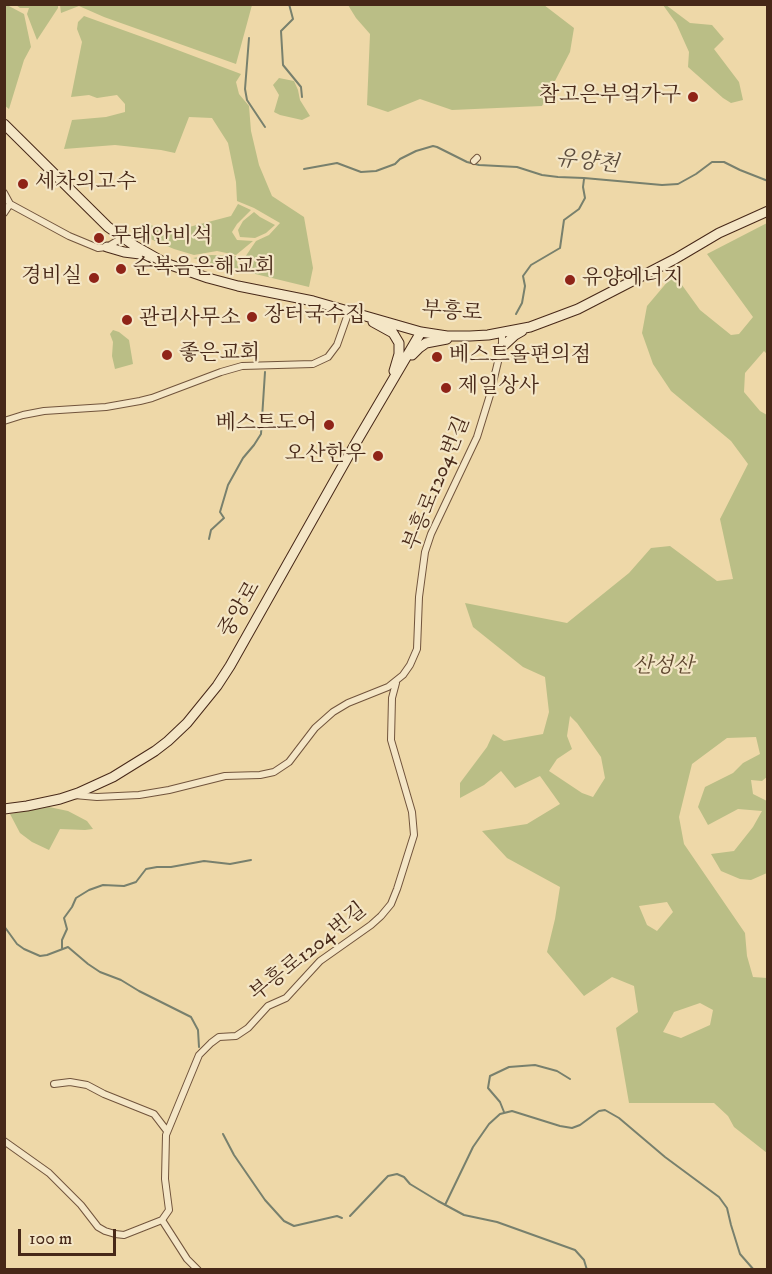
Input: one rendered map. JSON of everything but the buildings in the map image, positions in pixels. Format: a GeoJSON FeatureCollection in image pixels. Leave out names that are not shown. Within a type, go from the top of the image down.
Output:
{"type":"FeatureCollection","features":[{"type":"Feature","properties":{"kind":"main road","name":"부흥로"},"geometry":{"type":"LineString","coordinates":[[4,124],[108,227],[122,238],[165,263],[208,278],[313,301],[421,332],[460,336],[488,335],[530,327],[588,304],[675,259],[719,233],[768,211]]}},
{"type":"Feature","properties":{"kind":"main road"},"geometry":{"type":"LineString","coordinates":[[106,247],[124,252],[152,255]]}},
{"type":"Feature","properties":{"kind":"main road"},"geometry":{"type":"LineString","coordinates":[[361,315],[393,333],[399,343],[396,366],[380,402]]}},
{"type":"Feature","properties":{"kind":"main road"},"geometry":{"type":"LineString","coordinates":[[501,348],[515,335],[530,327]]}},
{"type":"Feature","properties":{"kind":"main road","name":"중앙로"},"geometry":{"type":"LineString","coordinates":[[4,809],[39,804],[74,795],[113,777],[155,751],[179,731],[208,697],[230,666],[352,449],[421,332]]}},
{"type":"Feature","properties":{"kind":"main road"},"geometry":{"type":"LineString","coordinates":[[397,373],[416,350],[426,343],[460,336]]}},
{"type":"Feature","properties":{"kind":"street"},"geometry":{"type":"LineString","coordinates":[[4,193],[10,204],[84,243],[98,248],[106,247],[122,238]]}},
{"type":"Feature","properties":{"kind":"street"},"geometry":{"type":"LineString","coordinates":[[4,213],[10,204]]}},
{"type":"Feature","properties":{"kind":"street"},"geometry":{"type":"LineString","coordinates":[[4,421],[44,411],[106,407],[140,401],[242,366],[313,364],[328,357],[337,345],[349,311]]}},
{"type":"Feature","properties":{"kind":"street","name":"부흥로1204번길"},"geometry":{"type":"LineString","coordinates":[[74,795],[97,797],[139,795],[225,776],[260,775],[274,772],[289,762],[315,728],[333,712],[348,703],[388,687],[397,680],[410,665],[417,649],[419,597],[425,552],[431,534],[477,437],[490,395],[501,348],[502,332]]}},
{"type":"Feature","properties":{"kind":"street","name":"부흥로1204번길"},"geometry":{"type":"LineString","coordinates":[[162,1220],[169,1210],[165,1179],[166,1135],[199,1055],[219,1037],[236,1036],[248,1028],[262,1011],[286,998],[320,961],[371,925],[391,904],[414,835],[412,812],[391,740],[393,689],[397,680]]}},
{"type":"Feature","properties":{"kind":"street"},"geometry":{"type":"LineString","coordinates":[[54,1084],[70,1082],[87,1085],[154,1114],[168,1131]]}},
{"type":"Feature","properties":{"kind":"street"},"geometry":{"type":"LineString","coordinates":[[4,1141],[49,1173],[81,1205],[98,1227],[105,1231],[124,1235],[162,1220],[187,1258],[198,1269]]}},
{"type":"Feature","properties":{"kind":"green space"},"geometry":{"type":"Polygon","coordinates":[[[60,4],[252,5],[236,64],[79,6],[61,13],[60,4]]]}},
{"type":"Feature","properties":{"kind":"green space"},"geometry":{"type":"Polygon","coordinates":[[[4,5],[24,14],[31,47],[24,60],[9,109],[4,105],[4,5]]]}},
{"type":"Feature","properties":{"kind":"green space"},"geometry":{"type":"Polygon","coordinates":[[[16,5],[58,5],[58,8],[37,40],[27,14],[29,8],[20,8],[16,5]]]}},
{"type":"Feature","properties":{"kind":"green space"},"geometry":{"type":"Polygon","coordinates":[[[348,5],[544,5],[574,28],[570,52],[542,106],[452,110],[420,99],[388,112],[367,105],[370,34],[348,5]]]}},
{"type":"Feature","properties":{"kind":"green space"},"geometry":{"type":"Polygon","coordinates":[[[663,5],[690,23],[712,25],[724,39],[714,49],[739,82],[743,100],[731,103],[688,67],[689,52],[676,23],[663,5]]]}},
{"type":"Feature","properties":{"kind":"green space"},"geometry":{"type":"Polygon","coordinates":[[[84,16],[241,74],[236,82],[239,94],[249,106],[251,131],[259,165],[272,196],[304,217],[313,268],[309,287],[243,271],[243,260],[256,241],[269,235],[280,223],[237,201],[236,182],[228,143],[212,118],[189,117],[175,153],[115,145],[64,149],[72,120],[106,117],[125,112],[125,104],[117,95],[97,98],[89,95],[71,97],[82,42],[77,29],[78,22],[84,16]]]}},
{"type":"Feature","properties":{"kind":"green space"},"geometry":{"type":"Polygon","coordinates":[[[279,78],[294,81],[300,100],[310,116],[302,120],[274,112],[279,95],[273,85],[279,78]]]}},
{"type":"Feature","properties":{"kind":"green space"},"geometry":{"type":"Polygon","coordinates":[[[238,204],[251,210],[232,232],[237,240],[253,241],[236,255],[217,251],[194,255],[148,238],[135,229],[149,224],[170,234],[231,216],[238,204]]]}},
{"type":"Feature","properties":{"kind":"green space"},"geometry":{"type":"Polygon","coordinates":[[[254,212],[275,225],[266,233],[255,238],[240,237],[238,230],[243,221],[254,212]]]}},
{"type":"Feature","properties":{"kind":"green space","name":"산성산"},"geometry":{"type":"Polygon","coordinates":[[[767,223],[767,354],[764,351],[745,373],[744,392],[760,411],[767,415],[768,776],[762,781],[751,780],[753,794],[767,801],[767,873],[751,880],[740,879],[721,871],[711,854],[734,851],[753,827],[762,811],[738,809],[708,825],[698,807],[705,787],[733,773],[743,763],[760,754],[756,737],[727,738],[692,764],[679,817],[684,844],[745,933],[747,956],[753,977],[767,978],[767,1153],[734,1127],[728,1116],[714,1103],[629,1103],[616,1028],[638,1012],[634,986],[612,977],[584,996],[547,952],[560,887],[507,858],[482,831],[527,824],[560,804],[540,776],[515,788],[501,771],[484,785],[460,798],[460,783],[487,747],[493,734],[504,741],[543,734],[549,712],[545,677],[523,667],[473,627],[465,603],[567,623],[629,573],[651,548],[670,546],[717,581],[733,579],[720,519],[748,464],[731,441],[671,391],[653,364],[642,333],[647,306],[674,274],[700,310],[731,335],[739,334],[753,317],[707,254],[767,223]],[[570,716],[567,736],[572,749],[557,759],[549,771],[582,793],[593,797],[605,778],[601,757],[570,716]],[[667,902],[639,906],[647,925],[657,931],[673,912],[667,902]],[[700,1003],[674,1012],[663,1032],[681,1038],[710,1025],[713,1010],[700,1003]]]}},
{"type":"Feature","properties":{"kind":"green space"},"geometry":{"type":"Polygon","coordinates":[[[211,255],[236,256],[239,272],[193,258],[211,255]]]}},
{"type":"Feature","properties":{"kind":"green space"},"geometry":{"type":"Polygon","coordinates":[[[113,330],[129,340],[133,364],[115,369],[112,356],[113,342],[110,334],[113,330]]]}},
{"type":"Feature","properties":{"kind":"green space"},"geometry":{"type":"Polygon","coordinates":[[[49,807],[68,811],[87,821],[93,829],[60,829],[49,850],[20,833],[10,814],[49,807]]]}},
{"type":"Feature","properties":{"kind":"waterway","name":"유양천"},"geometry":{"type":"LineString","coordinates":[[289,4],[293,19],[281,31],[283,65],[301,87],[302,97]]}},
{"type":"Feature","properties":{"kind":"waterway"},"geometry":{"type":"LineString","coordinates":[[249,38],[245,89],[247,100],[265,127]]}},
{"type":"Feature","properties":{"kind":"waterway","name":"유양천"},"geometry":{"type":"LineString","coordinates":[[304,169],[337,163],[361,172],[376,171],[395,164],[416,151],[433,146],[467,162],[479,165],[517,167],[542,175],[558,177],[662,185],[678,184],[712,162],[724,162],[768,181]]}},
{"type":"Feature","properties":{"kind":"waterway"},"geometry":{"type":"LineString","coordinates":[[516,314],[522,303],[525,286],[523,276],[531,265],[560,248],[564,220],[579,209],[585,198],[584,179]]}},
{"type":"Feature","properties":{"kind":"waterway"},"geometry":{"type":"LineString","coordinates":[[209,539],[211,530],[224,518],[220,512],[228,485],[243,458],[261,434],[265,372]]}},
{"type":"Feature","properties":{"kind":"waterway"},"geometry":{"type":"LineString","coordinates":[[62,948],[62,940],[67,929],[64,918],[76,898],[89,890],[103,885],[124,886],[136,882],[146,869],[204,861],[230,864],[251,860]]}},
{"type":"Feature","properties":{"kind":"waterway"},"geometry":{"type":"LineString","coordinates":[[4,926],[17,944],[24,949],[40,956],[68,947],[100,972],[121,980],[191,1017],[198,1030],[199,1047]]}},
{"type":"Feature","properties":{"kind":"waterway"},"geometry":{"type":"LineString","coordinates":[[504,1112],[500,1102],[488,1088],[490,1076],[509,1067],[535,1065],[557,1071],[570,1079]]}},
{"type":"Feature","properties":{"kind":"waterway"},"geometry":{"type":"LineString","coordinates":[[445,1205],[473,1147],[489,1124],[500,1114],[512,1111],[572,1128],[599,1111],[605,1110],[619,1118],[665,1157],[719,1197],[727,1208],[740,1254],[754,1270]]}},
{"type":"Feature","properties":{"kind":"waterway"},"geometry":{"type":"LineString","coordinates":[[223,1134],[234,1155],[265,1200],[284,1221],[294,1226],[337,1216],[342,1218]]}},
{"type":"Feature","properties":{"kind":"waterway"},"geometry":{"type":"LineString","coordinates":[[350,1216],[388,1176],[397,1174],[464,1215],[497,1222],[575,1250],[584,1260],[587,1270]]}},
{"type":"Feature","properties":{"kind":"place","name":"참고은부엌가구"},"geometry":{"type":"Point","coordinates":[693,97]}},
{"type":"Feature","properties":{"kind":"place","name":"세차의고수"},"geometry":{"type":"Point","coordinates":[23,184]}},
{"type":"Feature","properties":{"kind":"place","name":"무태안비석"},"geometry":{"type":"Point","coordinates":[99,238]}},
{"type":"Feature","properties":{"kind":"place","name":"순복음은해교회"},"geometry":{"type":"Point","coordinates":[121,269]}},
{"type":"Feature","properties":{"kind":"place","name":"경비실"},"geometry":{"type":"Point","coordinates":[94,278]}},
{"type":"Feature","properties":{"kind":"place","name":"유양에너지"},"geometry":{"type":"Point","coordinates":[570,280]}},
{"type":"Feature","properties":{"kind":"place","name":"장터국수집"},"geometry":{"type":"Point","coordinates":[252,317]}},
{"type":"Feature","properties":{"kind":"place","name":"관리사무소"},"geometry":{"type":"Point","coordinates":[127,320]}},
{"type":"Feature","properties":{"kind":"place","name":"좋은교회"},"geometry":{"type":"Point","coordinates":[167,355]}},
{"type":"Feature","properties":{"kind":"place","name":"베스트올편의점"},"geometry":{"type":"Point","coordinates":[437,357]}},
{"type":"Feature","properties":{"kind":"place","name":"제일상사"},"geometry":{"type":"Point","coordinates":[446,388]}},
{"type":"Feature","properties":{"kind":"place","name":"베스트도어"},"geometry":{"type":"Point","coordinates":[329,425]}},
{"type":"Feature","properties":{"kind":"place","name":"오산한우"},"geometry":{"type":"Point","coordinates":[378,456]}}]}
